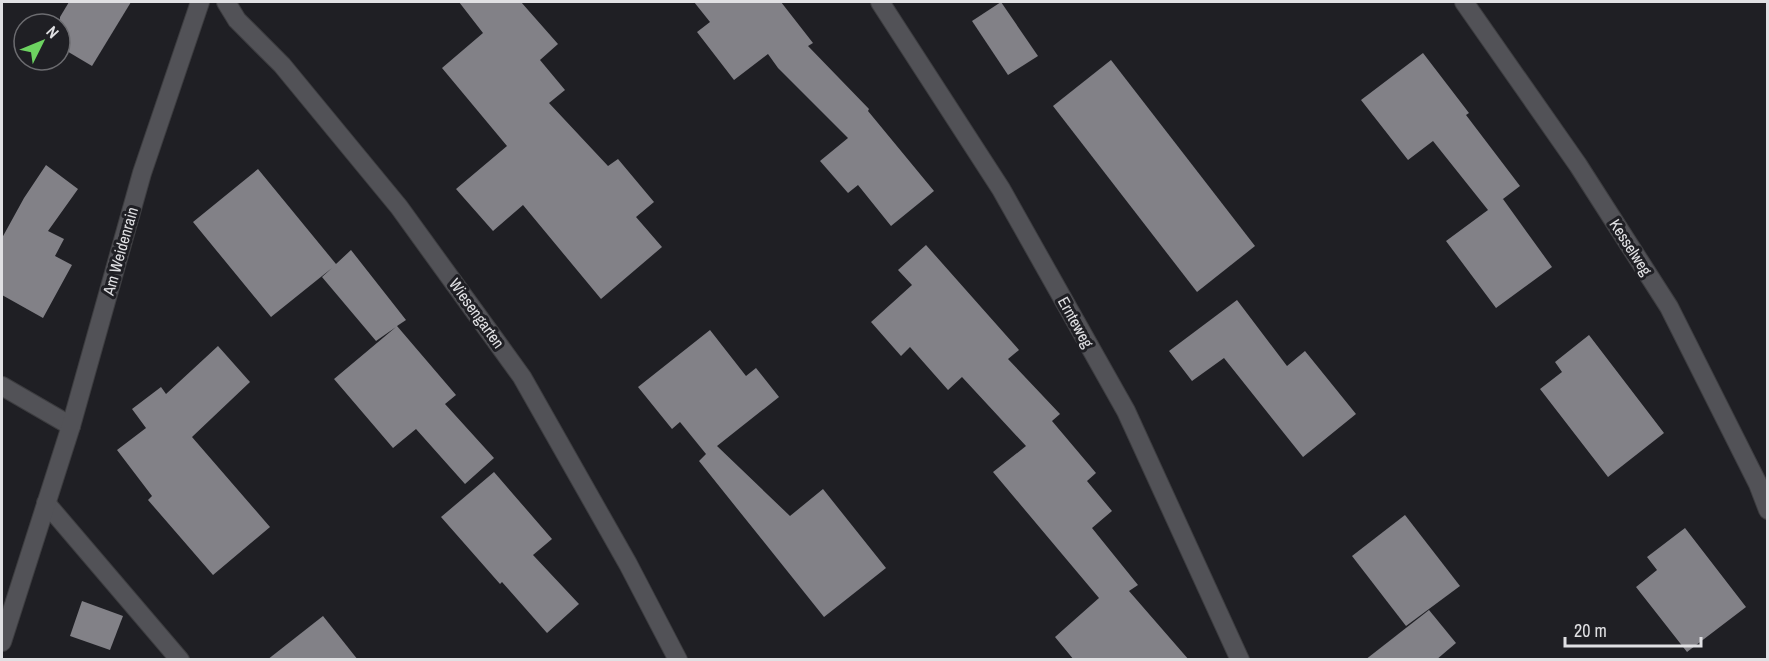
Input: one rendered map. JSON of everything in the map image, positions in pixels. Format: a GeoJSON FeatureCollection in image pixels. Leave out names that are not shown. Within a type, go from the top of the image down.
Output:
{"type":"FeatureCollection","features":[{"type":"Feature","properties":{"kind":"street","name":"Am Weidenrain"},"geometry":{"type":"LineString","coordinates":[[2,642],[71,426],[142,173],[200,2]]}},
{"type":"Feature","properties":{"kind":"street","name":"Wiesengarten"},"geometry":{"type":"LineString","coordinates":[[226,2],[237,20],[282,65],[399,207],[522,377],[628,564],[678,660]]}},
{"type":"Feature","properties":{"kind":"street","name":"Ernteweg"},"geometry":{"type":"LineString","coordinates":[[880,2],[1001,189],[1126,411],[1240,660]]}},
{"type":"Feature","properties":{"kind":"street","name":"Kesselweg"},"geometry":{"type":"LineString","coordinates":[[1464,2],[1578,165],[1669,307],[1758,484],[1767,510]]}},
{"type":"Feature","properties":{"kind":"street"},"geometry":{"type":"LineString","coordinates":[[2,386],[71,426]]}},
{"type":"Feature","properties":{"kind":"street"},"geometry":{"type":"LineString","coordinates":[[46,503],[180,660]]}},
{"type":"Feature","properties":{"kind":"building"},"geometry":{"type":"Polygon","coordinates":[[[69,2],[131,2],[92,66],[72,54],[72,12],[63,12],[69,2]]]}},
{"type":"Feature","properties":{"kind":"building"},"geometry":{"type":"Polygon","coordinates":[[[459,2],[521,2],[558,44],[540,60],[565,90],[549,103],[608,166],[618,159],[654,202],[636,217],[662,247],[601,299],[523,205],[493,231],[456,189],[507,146],[442,68],[483,33],[459,2]]]}},
{"type":"Feature","properties":{"kind":"building"},"geometry":{"type":"Polygon","coordinates":[[[694,2],[781,2],[813,43],[808,46],[869,109],[868,111],[934,191],[891,226],[858,185],[848,193],[820,161],[848,138],[778,68],[768,54],[734,80],[697,32],[710,22],[694,2]]]}},
{"type":"Feature","properties":{"kind":"building"},"geometry":{"type":"Polygon","coordinates":[[[1001,2],[1038,56],[1008,75],[972,21],[1001,2]]]}},
{"type":"Feature","properties":{"kind":"building"},"geometry":{"type":"Polygon","coordinates":[[[1423,53],[1469,113],[1466,115],[1520,186],[1499,202],[1503,199],[1552,267],[1496,308],[1446,241],[1488,210],[1433,141],[1408,160],[1361,100],[1423,53]]]}},
{"type":"Feature","properties":{"kind":"building"},"geometry":{"type":"Polygon","coordinates":[[[1111,60],[1255,246],[1197,292],[1053,106],[1111,60]]]}},
{"type":"Feature","properties":{"kind":"building"},"geometry":{"type":"Polygon","coordinates":[[[46,165],[78,189],[48,231],[64,239],[55,256],[72,265],[43,318],[2,295],[2,238],[24,198],[46,165]]]}},
{"type":"Feature","properties":{"kind":"building"},"geometry":{"type":"Polygon","coordinates":[[[258,169],[336,264],[351,250],[406,320],[397,326],[456,395],[445,404],[494,458],[465,484],[416,429],[393,448],[334,379],[396,327],[376,341],[322,277],[332,268],[271,317],[193,222],[258,169]]]}},
{"type":"Feature","properties":{"kind":"building"},"geometry":{"type":"Polygon","coordinates":[[[926,245],[1019,350],[1008,359],[1060,414],[1052,421],[1096,473],[1087,481],[1112,511],[1092,528],[1138,585],[1129,591],[1189,660],[1074,660],[1055,637],[1099,598],[993,472],[1026,446],[962,377],[948,390],[910,347],[901,356],[871,322],[912,285],[898,270],[926,245]]]}},
{"type":"Feature","properties":{"kind":"building"},"geometry":{"type":"Polygon","coordinates":[[[1237,300],[1287,366],[1305,351],[1356,414],[1303,457],[1224,358],[1192,381],[1169,351],[1237,300]]]}},
{"type":"Feature","properties":{"kind":"building"},"geometry":{"type":"Polygon","coordinates":[[[710,330],[746,376],[756,368],[779,397],[717,446],[790,516],[823,489],[886,568],[824,617],[699,461],[706,454],[680,422],[672,429],[638,387],[710,330]]]}},
{"type":"Feature","properties":{"kind":"building"},"geometry":{"type":"Polygon","coordinates":[[[1589,335],[1664,433],[1608,477],[1540,389],[1562,372],[1555,362],[1589,335]]]}},
{"type":"Feature","properties":{"kind":"building"},"geometry":{"type":"Polygon","coordinates":[[[218,346],[250,382],[192,437],[270,527],[213,575],[148,500],[152,496],[117,450],[146,428],[132,409],[161,387],[166,394],[218,346]]]}},
{"type":"Feature","properties":{"kind":"building"},"geometry":{"type":"Polygon","coordinates":[[[494,472],[552,539],[533,555],[579,604],[547,633],[441,517],[494,472]]]}},
{"type":"Feature","properties":{"kind":"building"},"geometry":{"type":"Polygon","coordinates":[[[1405,515],[1460,586],[1406,626],[1352,556],[1405,515]]]}},
{"type":"Feature","properties":{"kind":"building"},"geometry":{"type":"Polygon","coordinates":[[[1685,528],[1746,607],[1687,652],[1636,587],[1657,570],[1647,557],[1685,528]]]}},
{"type":"Feature","properties":{"kind":"building"},"geometry":{"type":"Polygon","coordinates":[[[82,601],[123,616],[110,650],[70,636],[82,601]]]}},
{"type":"Feature","properties":{"kind":"building"},"geometry":{"type":"Polygon","coordinates":[[[1429,610],[1456,643],[1436,660],[1365,660],[1429,610]]]}},
{"type":"Feature","properties":{"kind":"building"},"geometry":{"type":"Polygon","coordinates":[[[323,616],[358,660],[267,660],[323,616]]]}}]}
